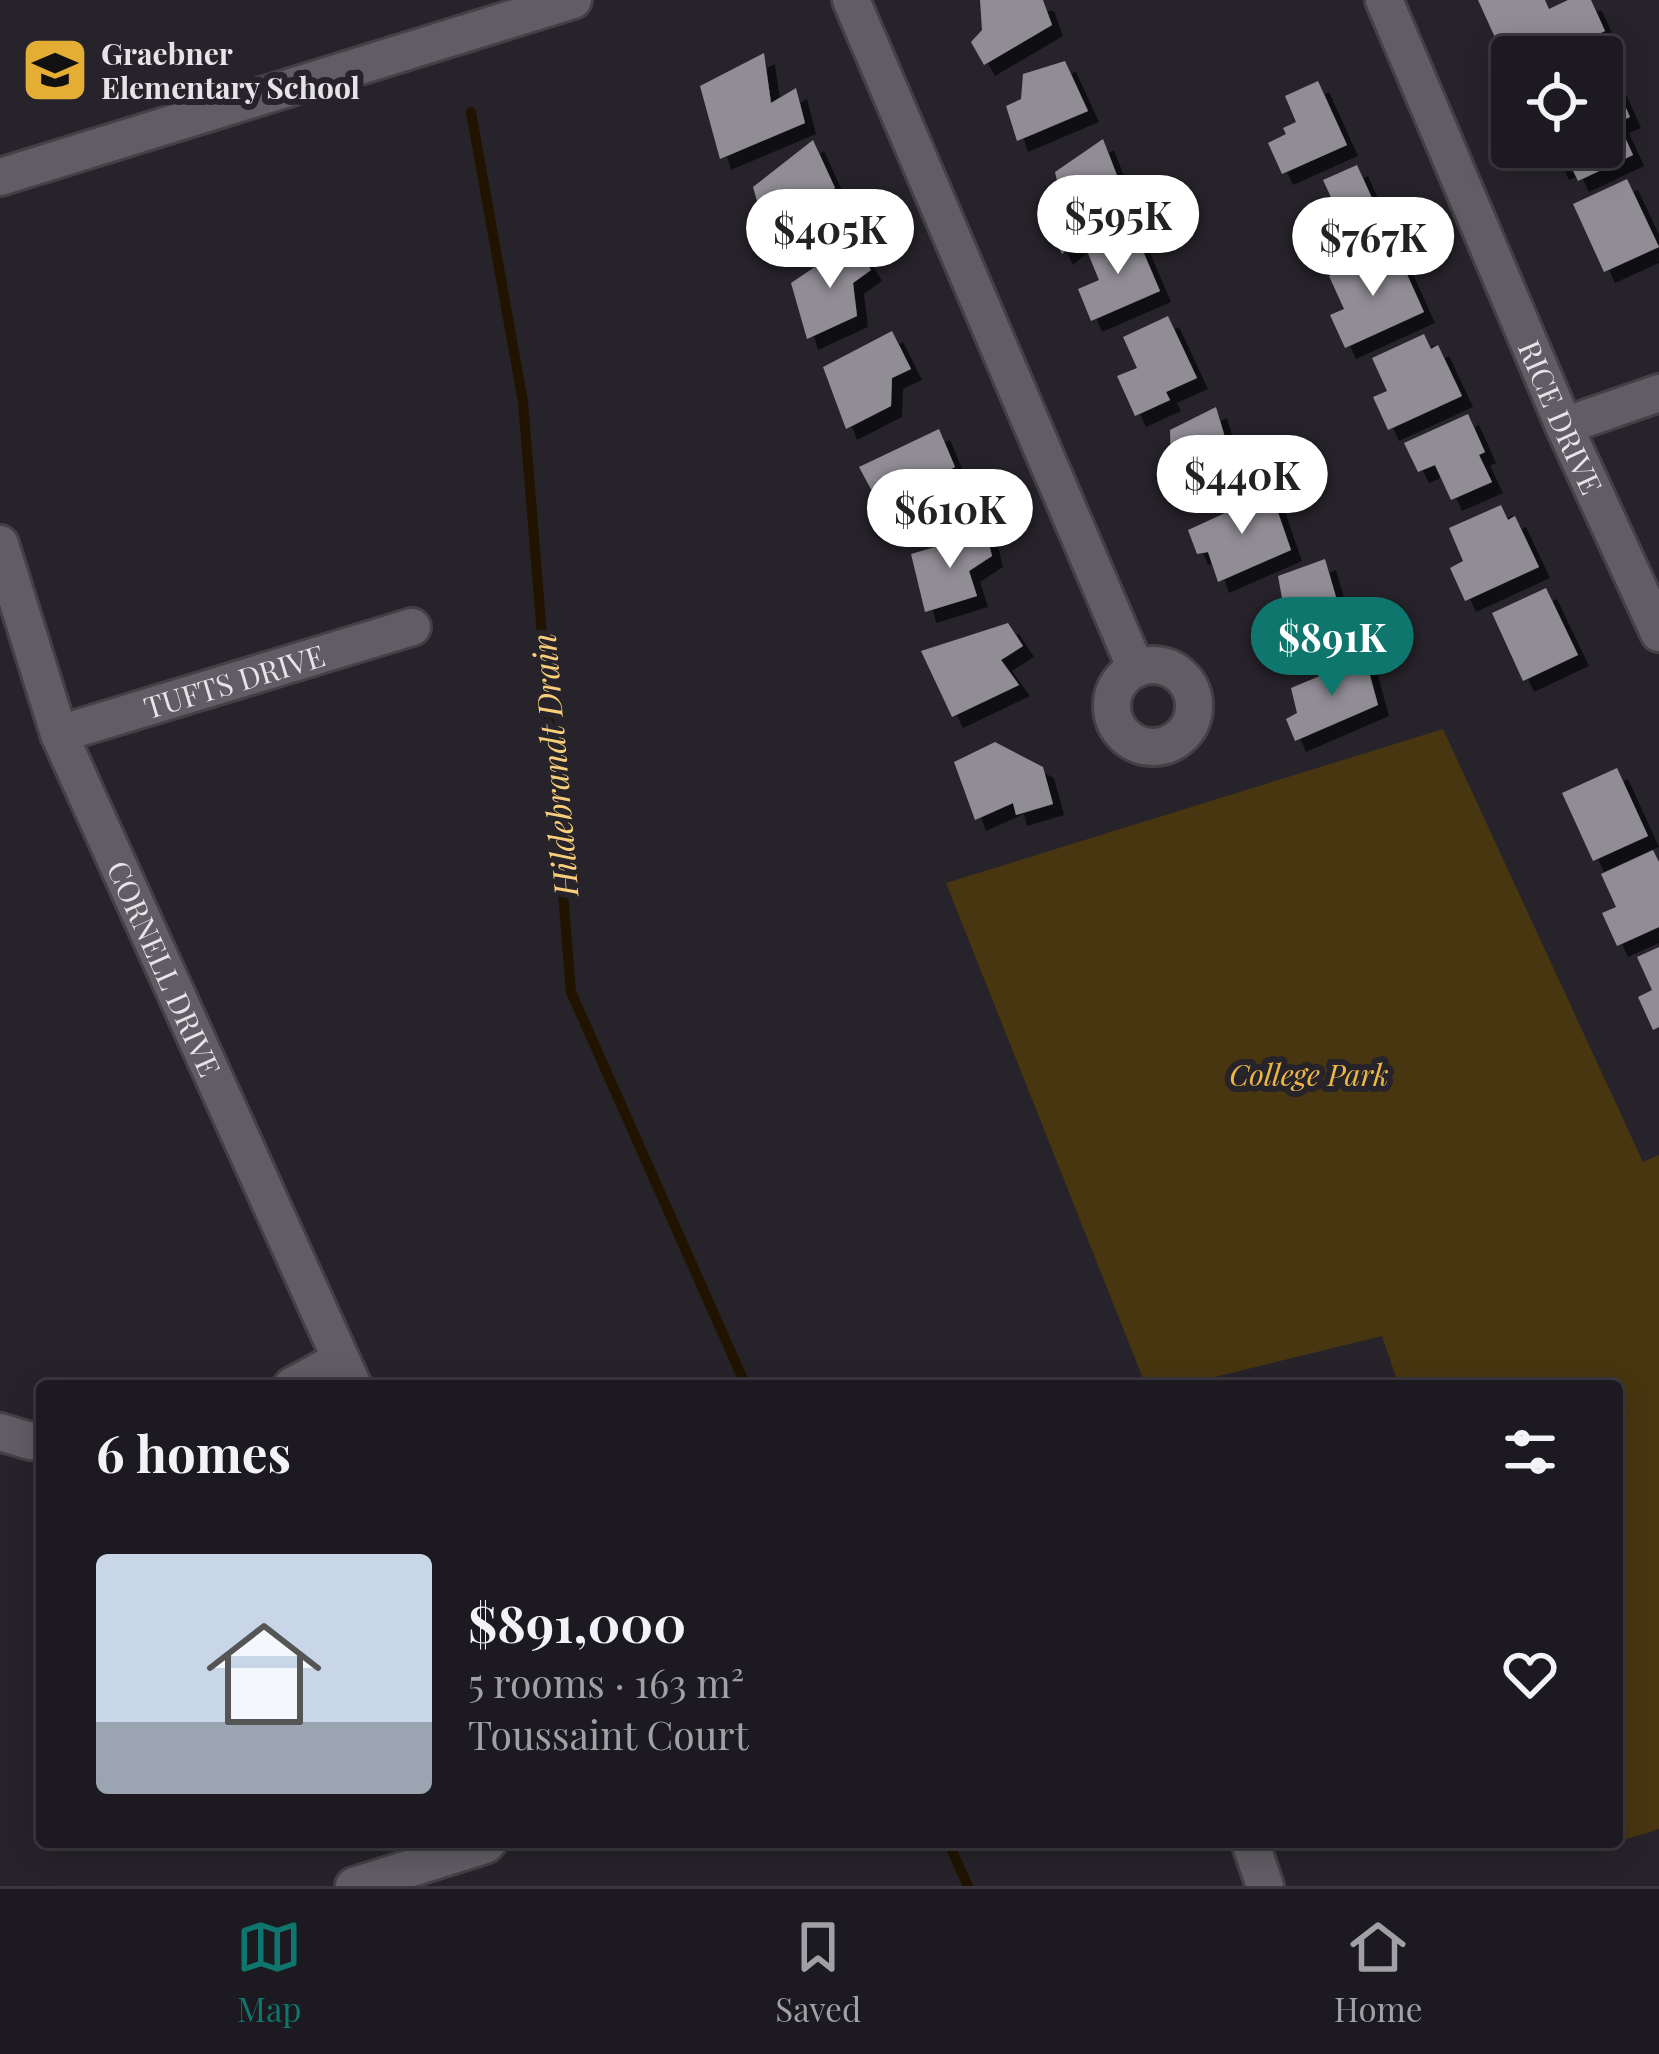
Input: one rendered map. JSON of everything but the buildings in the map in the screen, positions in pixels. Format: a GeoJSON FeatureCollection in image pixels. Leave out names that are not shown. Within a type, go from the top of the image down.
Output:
{"type":"FeatureCollection","features":[{"type":"Feature","properties":{"kind":"street"},"geometry":{"type":"LineString","coordinates":[[0,177],[573,0]]}},
{"type":"Feature","properties":{"kind":"street"},"geometry":{"type":"LineString","coordinates":[[850,0],[1136,669]]}},
{"type":"Feature","properties":{"kind":"street","name":"RICE DRIVE"},"geometry":{"type":"LineString","coordinates":[[1384,0],[1564,426],[1659,633]]}},
{"type":"Feature","properties":{"kind":"street"},"geometry":{"type":"LineString","coordinates":[[1564,426],[1659,393]]}},
{"type":"Feature","properties":{"kind":"street","name":"CORNELL DRIVE"},"geometry":{"type":"LineString","coordinates":[[0,544],[59,734],[347,1373]]}},
{"type":"Feature","properties":{"kind":"street","name":"TUFTS DRIVE"},"geometry":{"type":"LineString","coordinates":[[59,734],[412,627]]}},
{"type":"Feature","properties":{"kind":"street"},"geometry":{"type":"LineString","coordinates":[[317,1380],[347,1373]]}},
{"type":"Feature","properties":{"kind":"street"},"geometry":{"type":"LineString","coordinates":[[0,1432],[36,1442]]}},
{"type":"Feature","properties":{"kind":"street"},"geometry":{"type":"LineString","coordinates":[[354,1886],[475,1848]]}},
{"type":"Feature","properties":{"kind":"street"},"geometry":{"type":"LineString","coordinates":[[1252,1848],[1265,1886]]}},
{"type":"Feature","properties":{"kind":"green space","name":"College Park"},"geometry":{"type":"Polygon","coordinates":[[[1443,729],[1643,1162],[1659,1155],[1659,1829],[1623,1840],[1623,1380],[1397,1380],[1382,1336],[1202,1380],[1144,1380],[946,883],[1443,729]]]}},
{"type":"Feature","properties":{"kind":"waterway","name":"Hildebrandt Drain"},"geometry":{"type":"LineString","coordinates":[[471,112],[523,402],[571,992],[743,1380]]}},
{"type":"Feature","properties":{"kind":"waterway","name":"Hildebrandt Drain"},"geometry":{"type":"LineString","coordinates":[[951,1848],[968,1886]]}},
{"type":"Feature","properties":{"kind":"place","name":"Graebner Elementary School"},"geometry":{"type":"Point","coordinates":[55,70]}}]}
